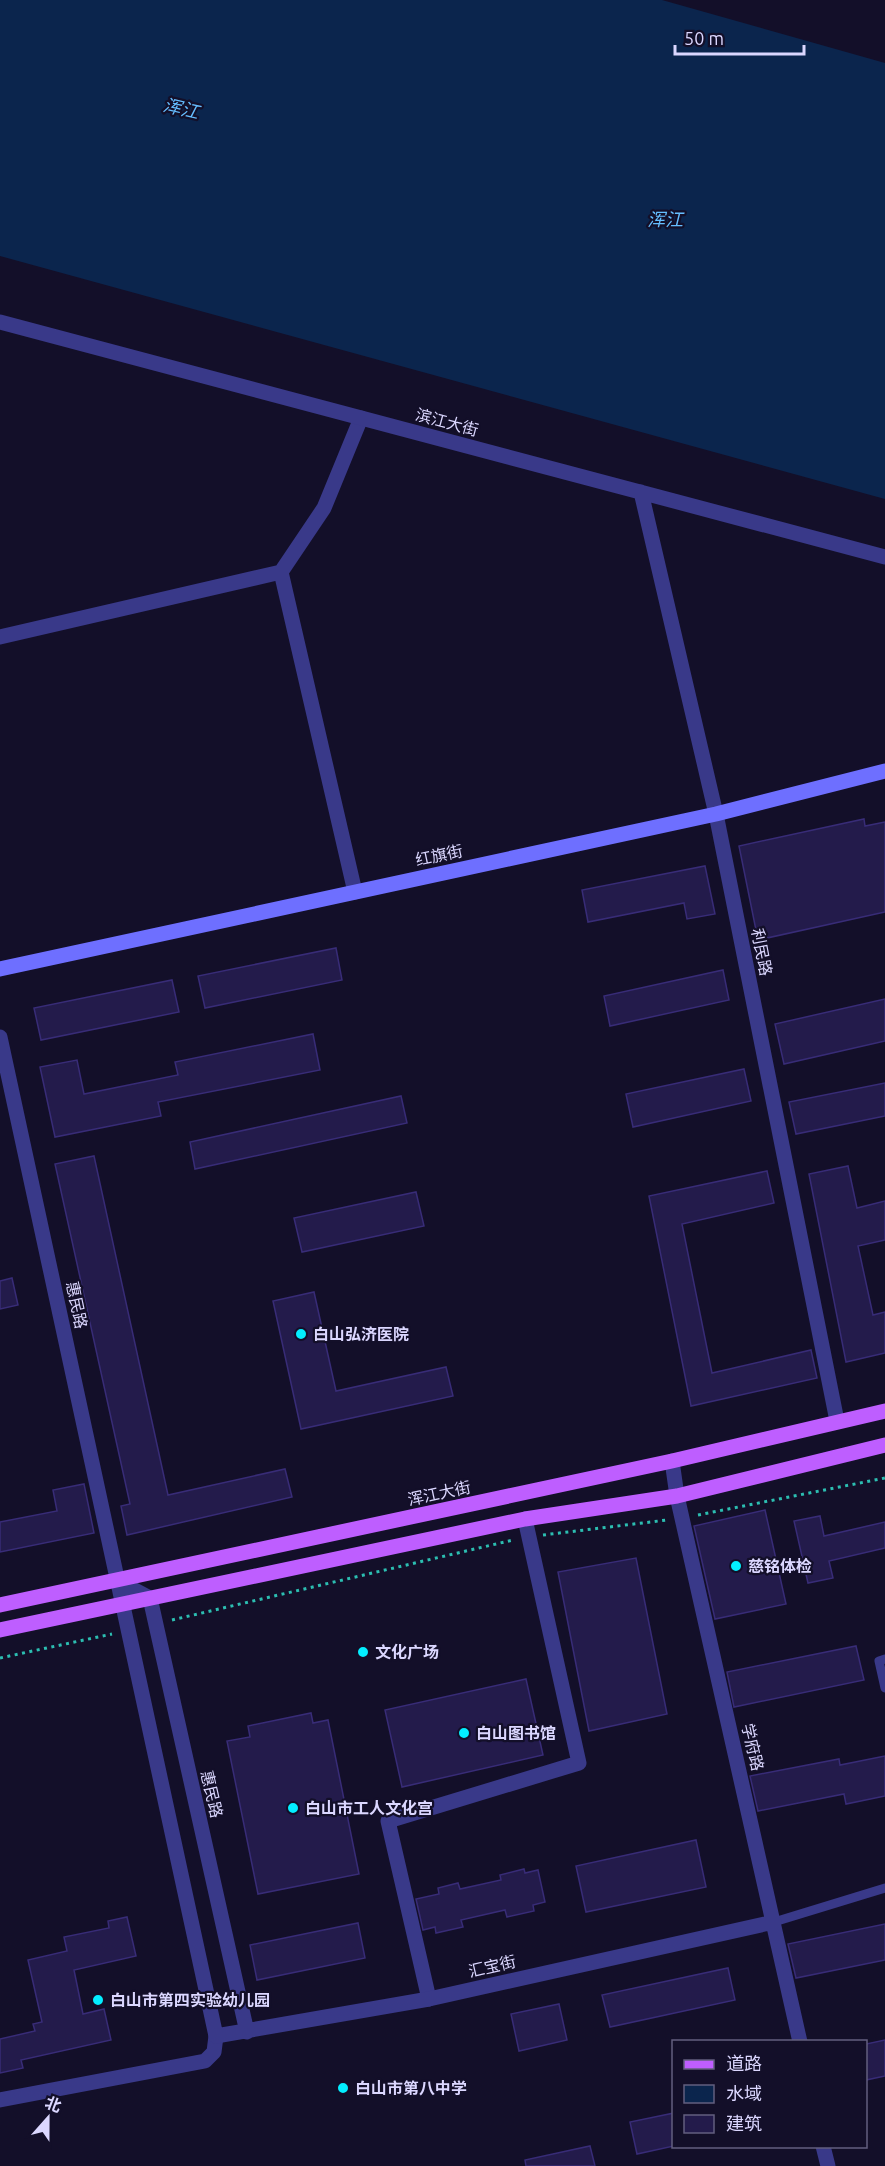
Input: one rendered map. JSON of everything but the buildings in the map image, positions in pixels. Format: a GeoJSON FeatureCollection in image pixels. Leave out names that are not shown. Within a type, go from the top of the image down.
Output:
{"type":"FeatureCollection","features":[{"type":"Feature","properties":{"kind":"main road","name":"红旗街"},"geometry":{"type":"LineString","coordinates":[[0,969],[716,814],[885,771]]}},
{"type":"Feature","properties":{"kind":"main road","name":"浑江大街"},"geometry":{"type":"LineString","coordinates":[[0,1605],[672,1461],[885,1411]]}},
{"type":"Feature","properties":{"kind":"main road"},"geometry":{"type":"LineString","coordinates":[[0,1630],[525,1519],[677,1496],[885,1445]]}},
{"type":"Feature","properties":{"kind":"street","name":"滨江大街"},"geometry":{"type":"LineString","coordinates":[[0,322],[885,557]]}},
{"type":"Feature","properties":{"kind":"street"},"geometry":{"type":"LineString","coordinates":[[0,637],[282,572],[324,508],[360,418]]}},
{"type":"Feature","properties":{"kind":"street","name":"利民路"},"geometry":{"type":"LineString","coordinates":[[641,492],[716,814],[837,1422]]}},
{"type":"Feature","properties":{"kind":"street"},"geometry":{"type":"LineString","coordinates":[[282,572],[355,892]]}},
{"type":"Feature","properties":{"kind":"street","name":"惠民路"},"geometry":{"type":"LineString","coordinates":[[0,1037],[216,2036]]}},
{"type":"Feature","properties":{"kind":"street","name":"学府路"},"geometry":{"type":"LineString","coordinates":[[672,1461],[677,1496],[800,2040]]}},
{"type":"Feature","properties":{"kind":"street"},"geometry":{"type":"LineString","coordinates":[[429,1999],[387,1821],[579,1763],[525,1519]]}},
{"type":"Feature","properties":{"kind":"street"},"geometry":{"type":"LineString","coordinates":[[118,1581],[150,1598]]}},
{"type":"Feature","properties":{"kind":"street","name":"惠民路"},"geometry":{"type":"LineString","coordinates":[[150,1598],[246,2032]]}},
{"type":"Feature","properties":{"kind":"street","name":"汇宝街"},"geometry":{"type":"LineString","coordinates":[[216,2036],[429,1999],[774,1922]]}},
{"type":"Feature","properties":{"kind":"street"},"geometry":{"type":"LineString","coordinates":[[0,2100],[205,2061],[214,2052],[216,2036]]}},
{"type":"Feature","properties":{"kind":"street"},"geometry":{"type":"LineString","coordinates":[[824,2148],[828,2166]]}},
{"type":"Feature","properties":{"kind":"lane"},"geometry":{"type":"LineString","coordinates":[[885,1659],[879,1661],[885,1688]]}},
{"type":"Feature","properties":{"kind":"lane"},"geometry":{"type":"LineString","coordinates":[[774,1922],[885,1888]]}},
{"type":"Feature","properties":{"kind":"path"},"geometry":{"type":"LineString","coordinates":[[155,1624],[529,1537],[682,1518],[885,1478]]}},
{"type":"Feature","properties":{"kind":"path"},"geometry":{"type":"LineString","coordinates":[[0,1658],[129,1630]]}},
{"type":"Feature","properties":{"kind":"water","name":"浑江"},"geometry":{"type":"Polygon","coordinates":[[[0,0],[662,0],[885,63],[885,499],[0,256],[0,0]]]}},
{"type":"Feature","properties":{"kind":"place","name":"白山弘济医院"},"geometry":{"type":"Point","coordinates":[301,1334]}},
{"type":"Feature","properties":{"kind":"place","name":"慈铭体检"},"geometry":{"type":"Point","coordinates":[736,1566]}},
{"type":"Feature","properties":{"kind":"place","name":"文化广场"},"geometry":{"type":"Point","coordinates":[363,1652]}},
{"type":"Feature","properties":{"kind":"place","name":"白山图书馆"},"geometry":{"type":"Point","coordinates":[464,1733]}},
{"type":"Feature","properties":{"kind":"place","name":"白山市工人文化宫"},"geometry":{"type":"Point","coordinates":[293,1808]}},
{"type":"Feature","properties":{"kind":"place","name":"白山市第四实验幼儿园"},"geometry":{"type":"Point","coordinates":[98,2000]}},
{"type":"Feature","properties":{"kind":"place","name":"白山市第八中学"},"geometry":{"type":"Point","coordinates":[343,2088]}}]}
